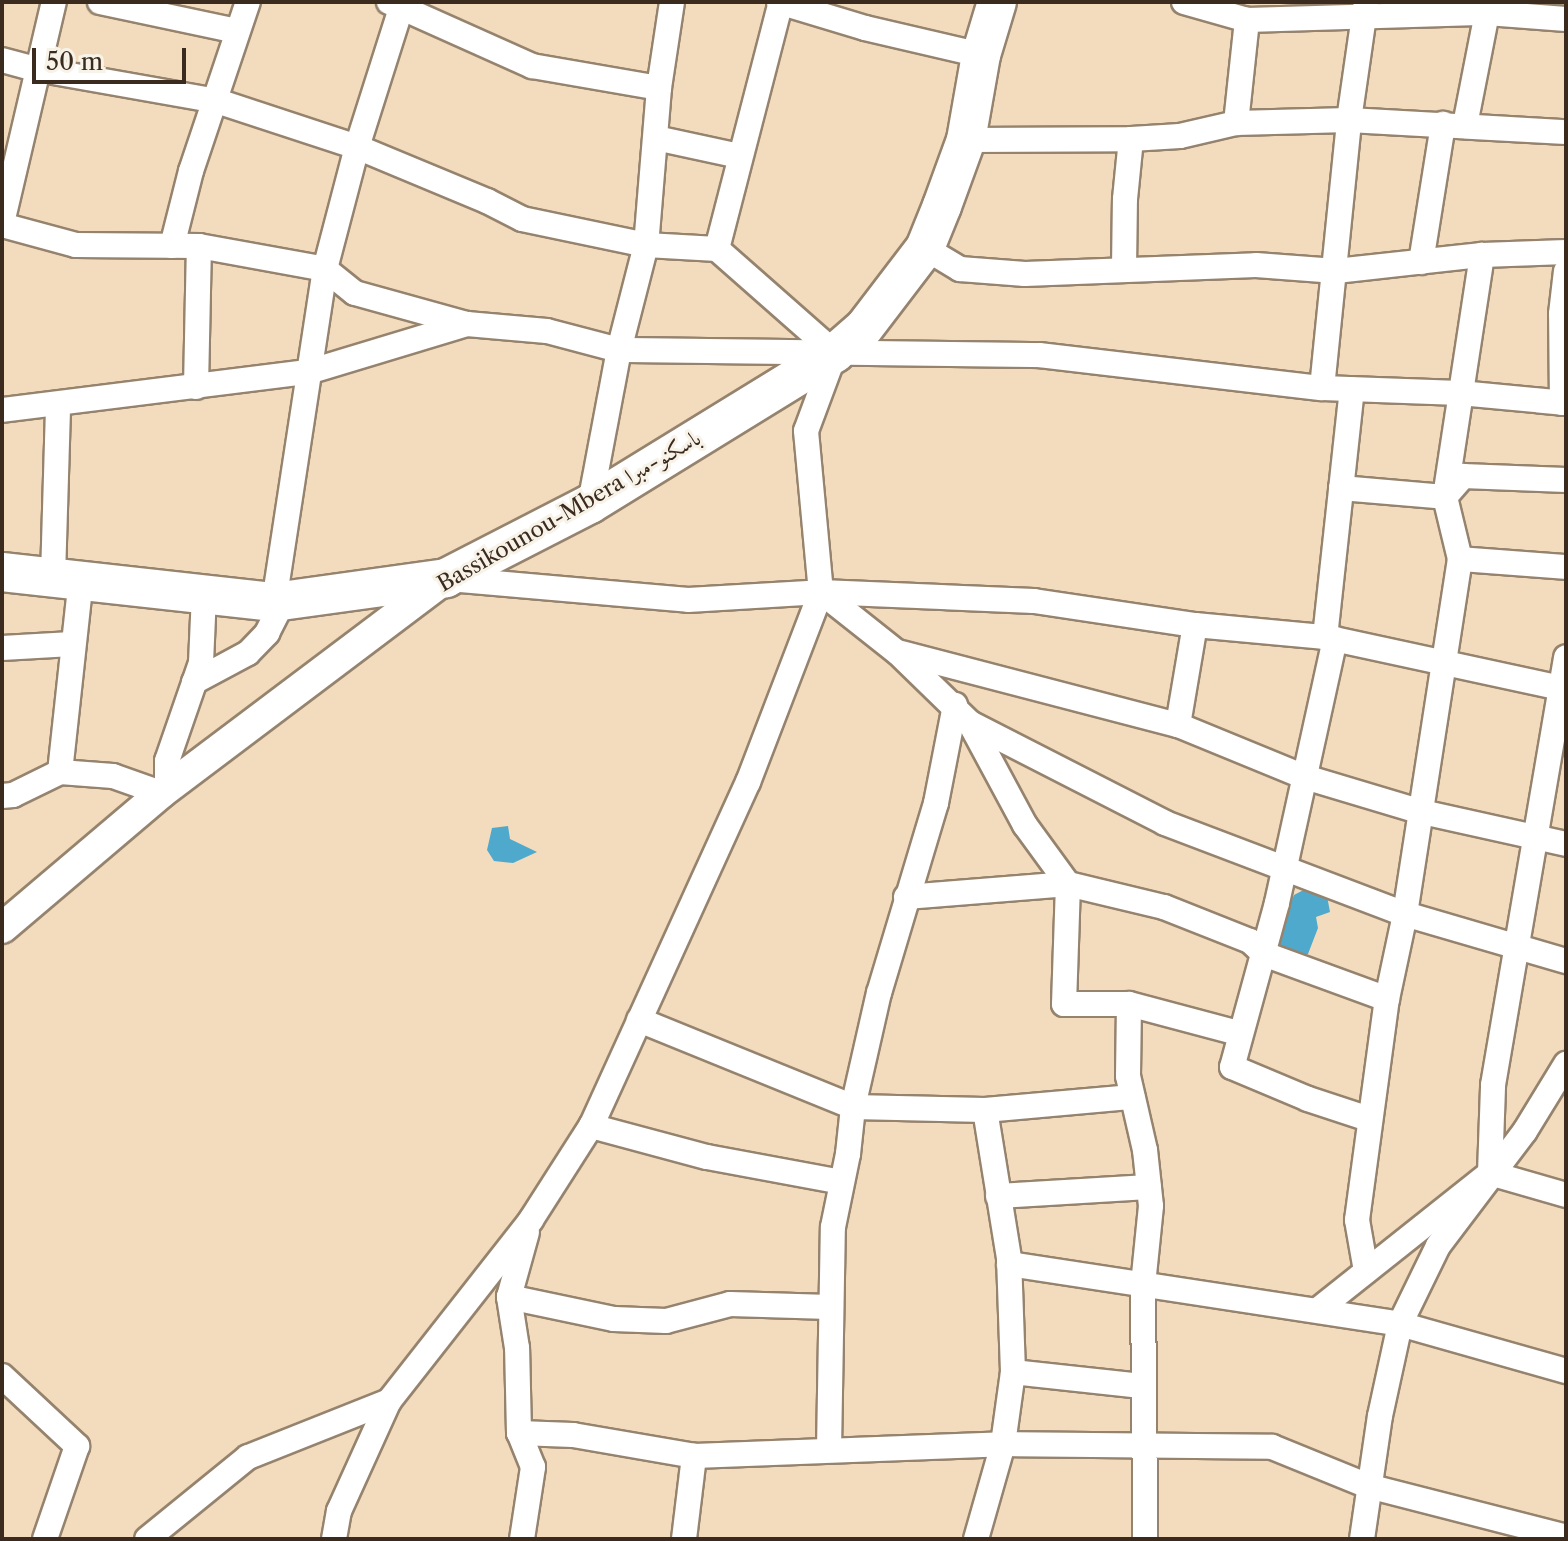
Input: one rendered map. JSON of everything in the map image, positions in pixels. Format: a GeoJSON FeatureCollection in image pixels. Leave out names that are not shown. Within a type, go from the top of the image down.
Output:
{"type":"FeatureCollection","features":[{"type":"Feature","properties":{"kind":"main road","name":"Bassikounou-Mbera باسكنو-مبرا"},"geometry":{"type":"LineString","coordinates":[[446,578],[590,504],[835,353],[864,328],[925,248],[966,140],[981,55],[997,2]]}},
{"type":"Feature","properties":{"kind":"main road"},"geometry":{"type":"LineString","coordinates":[[2,572],[279,601],[446,578]]}},
{"type":"Feature","properties":{"kind":"street"},"geometry":{"type":"LineString","coordinates":[[54,2],[6,194],[2,224],[76,245],[199,246],[325,269],[355,293],[467,324],[547,331],[619,350],[1039,355],[1322,388],[1460,393],[1564,403],[1561,314],[1566,271]]}},
{"type":"Feature","properties":{"kind":"street"},"geometry":{"type":"LineString","coordinates":[[100,2],[237,31]]}},
{"type":"Feature","properties":{"kind":"street"},"geometry":{"type":"LineString","coordinates":[[172,246],[191,171],[248,2]]}},
{"type":"Feature","properties":{"kind":"street"},"geometry":{"type":"LineString","coordinates":[[590,504],[619,350],[646,245],[659,88],[672,2]]}},
{"type":"Feature","properties":{"kind":"street"},"geometry":{"type":"LineString","coordinates":[[717,249],[780,2],[865,28],[981,55]]}},
{"type":"Feature","properties":{"kind":"street"},"geometry":{"type":"LineString","coordinates":[[1184,2],[1247,20],[1303,21],[1365,9],[1566,19]]}},
{"type":"Feature","properties":{"kind":"street"},"geometry":{"type":"LineString","coordinates":[[194,682],[248,653],[267,633],[279,601],[308,372],[325,269],[398,4],[532,66],[659,88]]}},
{"type":"Feature","properties":{"kind":"street"},"geometry":{"type":"LineString","coordinates":[[1322,388],[1349,120],[1365,9]]}},
{"type":"Feature","properties":{"kind":"street"},"geometry":{"type":"LineString","coordinates":[[1421,262],[1454,125],[1487,13]]}},
{"type":"Feature","properties":{"kind":"street"},"geometry":{"type":"LineString","coordinates":[[1236,123],[1247,20]]}},
{"type":"Feature","properties":{"kind":"street"},"geometry":{"type":"LineString","coordinates":[[2,60],[36,69],[217,101],[357,147],[487,201],[522,219],[646,245],[717,249],[835,353]]}},
{"type":"Feature","properties":{"kind":"street"},"geometry":{"type":"LineString","coordinates":[[966,140],[1131,139],[1180,136],[1236,123],[1349,120],[1566,132]]}},
{"type":"Feature","properties":{"kind":"street"},"geometry":{"type":"LineString","coordinates":[[656,138],[739,156]]}},
{"type":"Feature","properties":{"kind":"street"},"geometry":{"type":"LineString","coordinates":[[1124,268],[1125,199],[1131,139]]}},
{"type":"Feature","properties":{"kind":"street"},"geometry":{"type":"LineString","coordinates":[[196,387],[199,246]]}},
{"type":"Feature","properties":{"kind":"street"},"geometry":{"type":"LineString","coordinates":[[925,248],[960,269],[1025,274],[1256,265],[1336,271],[1482,255],[1566,252]]}},
{"type":"Feature","properties":{"kind":"street"},"geometry":{"type":"LineString","coordinates":[[1366,1271],[1357,1220],[1387,999],[1422,812],[1460,559],[1445,497],[1482,255]]}},
{"type":"Feature","properties":{"kind":"street"},"geometry":{"type":"LineString","coordinates":[[2,410],[308,372],[467,324]]}},
{"type":"Feature","properties":{"kind":"street"},"geometry":{"type":"LineString","coordinates":[[334,1539],[339,1511],[389,1401],[531,1220],[591,1126],[748,782],[821,592],[806,431],[835,353]]}},
{"type":"Feature","properties":{"kind":"street"},"geometry":{"type":"LineString","coordinates":[[1352,389],[1330,638],[1305,777],[1264,954],[1238,1033],[1232,1067],[1308,1099],[1369,1119]]}},
{"type":"Feature","properties":{"kind":"street"},"geometry":{"type":"LineString","coordinates":[[58,405],[72,644],[60,772]]}},
{"type":"Feature","properties":{"kind":"street"},"geometry":{"type":"LineString","coordinates":[[1445,497],[1463,476],[1566,480]]}},
{"type":"Feature","properties":{"kind":"street"},"geometry":{"type":"LineString","coordinates":[[1341,488],[1445,497]]}},
{"type":"Feature","properties":{"kind":"street"},"geometry":{"type":"LineString","coordinates":[[1460,559],[1566,567]]}},
{"type":"Feature","properties":{"kind":"street"},"geometry":{"type":"LineString","coordinates":[[446,578],[688,600],[821,592],[1034,601],[1195,625],[1330,638],[1443,659],[1563,688]]}},
{"type":"Feature","properties":{"kind":"street","name":"Bassikounou-Mbera باسكنو-مبرا"},"geometry":{"type":"LineString","coordinates":[[2,928],[164,791],[446,578]]}},
{"type":"Feature","properties":{"kind":"street"},"geometry":{"type":"LineString","coordinates":[[821,592],[898,653],[962,714],[1165,823],[1405,914],[1566,961]]}},
{"type":"Feature","properties":{"kind":"street"},"geometry":{"type":"LineString","coordinates":[[2,796],[13,795],[60,772],[113,776],[164,791],[167,761],[201,663],[204,593]]}},
{"type":"Feature","properties":{"kind":"street"},"geometry":{"type":"LineString","coordinates":[[1178,725],[1195,625]]}},
{"type":"Feature","properties":{"kind":"street"},"geometry":{"type":"LineString","coordinates":[[2,648],[72,644]]}},
{"type":"Feature","properties":{"kind":"street"},"geometry":{"type":"LineString","coordinates":[[898,653],[1178,725],[1305,777],[1422,812],[1538,835],[1566,844]]}},
{"type":"Feature","properties":{"kind":"street"},"geometry":{"type":"LineString","coordinates":[[1319,1309],[1490,1173],[1493,1085],[1566,657]]}},
{"type":"Feature","properties":{"kind":"street"},"geometry":{"type":"LineString","coordinates":[[962,714],[1025,825],[1068,884],[1064,1004],[1129,1004],[1238,1033]]}},
{"type":"Feature","properties":{"kind":"street"},"geometry":{"type":"LineString","coordinates":[[829,1449],[833,1227],[853,1107],[865,1046],[906,897],[962,714]]}},
{"type":"Feature","properties":{"kind":"street"},"geometry":{"type":"LineString","coordinates":[[906,897],[1068,884],[1164,907],[1250,941],[1264,954],[1387,999]]}},
{"type":"Feature","properties":{"kind":"street"},"geometry":{"type":"LineString","coordinates":[[1129,1004],[1128,1076],[1145,1150],[1151,1206],[1143,1285],[1141,1386],[1145,1539]]}},
{"type":"Feature","properties":{"kind":"street"},"geometry":{"type":"LineString","coordinates":[[639,1020],[853,1107],[985,1110],[1132,1097]]}},
{"type":"Feature","properties":{"kind":"street"},"geometry":{"type":"LineString","coordinates":[[1362,1539],[1368,1486],[1400,1324],[1438,1246],[1490,1173],[1525,1131],[1566,1064]]}},
{"type":"Feature","properties":{"kind":"street"},"geometry":{"type":"LineString","coordinates":[[976,1539],[1003,1444],[1013,1372],[1009,1264],[985,1110]]}},
{"type":"Feature","properties":{"kind":"street"},"geometry":{"type":"LineString","coordinates":[[591,1126],[707,1157],[842,1182]]}},
{"type":"Feature","properties":{"kind":"street"},"geometry":{"type":"LineString","coordinates":[[1490,1173],[1566,1195]]}},
{"type":"Feature","properties":{"kind":"street"},"geometry":{"type":"LineString","coordinates":[[998,1196],[1149,1187]]}},
{"type":"Feature","properties":{"kind":"street"},"geometry":{"type":"LineString","coordinates":[[522,1539],[533,1467],[519,1433],[517,1348],[509,1297],[531,1220]]}},
{"type":"Feature","properties":{"kind":"street"},"geometry":{"type":"LineString","coordinates":[[1009,1264],[1319,1309],[1400,1324],[1566,1371]]}},
{"type":"Feature","properties":{"kind":"street"},"geometry":{"type":"LineString","coordinates":[[509,1297],[614,1319],[666,1321],[730,1304],[830,1307]]}},
{"type":"Feature","properties":{"kind":"street"},"geometry":{"type":"LineString","coordinates":[[1013,1372],[1141,1386]]}},
{"type":"Feature","properties":{"kind":"street"},"geometry":{"type":"LineString","coordinates":[[2,1376],[77,1446],[45,1539]]}},
{"type":"Feature","properties":{"kind":"street"},"geometry":{"type":"LineString","coordinates":[[147,1539],[248,1457],[389,1401]]}},
{"type":"Feature","properties":{"kind":"street"},"geometry":{"type":"LineString","coordinates":[[519,1433],[573,1435],[694,1456],[1003,1444],[1145,1448],[1272,1447],[1368,1486],[1566,1537]]}},
{"type":"Feature","properties":{"kind":"street"},"geometry":{"type":"LineString","coordinates":[[684,1539],[694,1456]]}},
{"type":"Feature","properties":{"kind":"water"},"geometry":{"type":"Polygon","coordinates":[[[508,826],[510,839],[537,852],[513,863],[494,861],[487,850],[492,828],[508,826]]]}},
{"type":"Feature","properties":{"kind":"water"},"geometry":{"type":"Polygon","coordinates":[[[1315,884],[1327,896],[1330,912],[1316,917],[1318,928],[1308,954],[1280,956],[1271,946],[1294,895],[1315,884]]]}}]}
